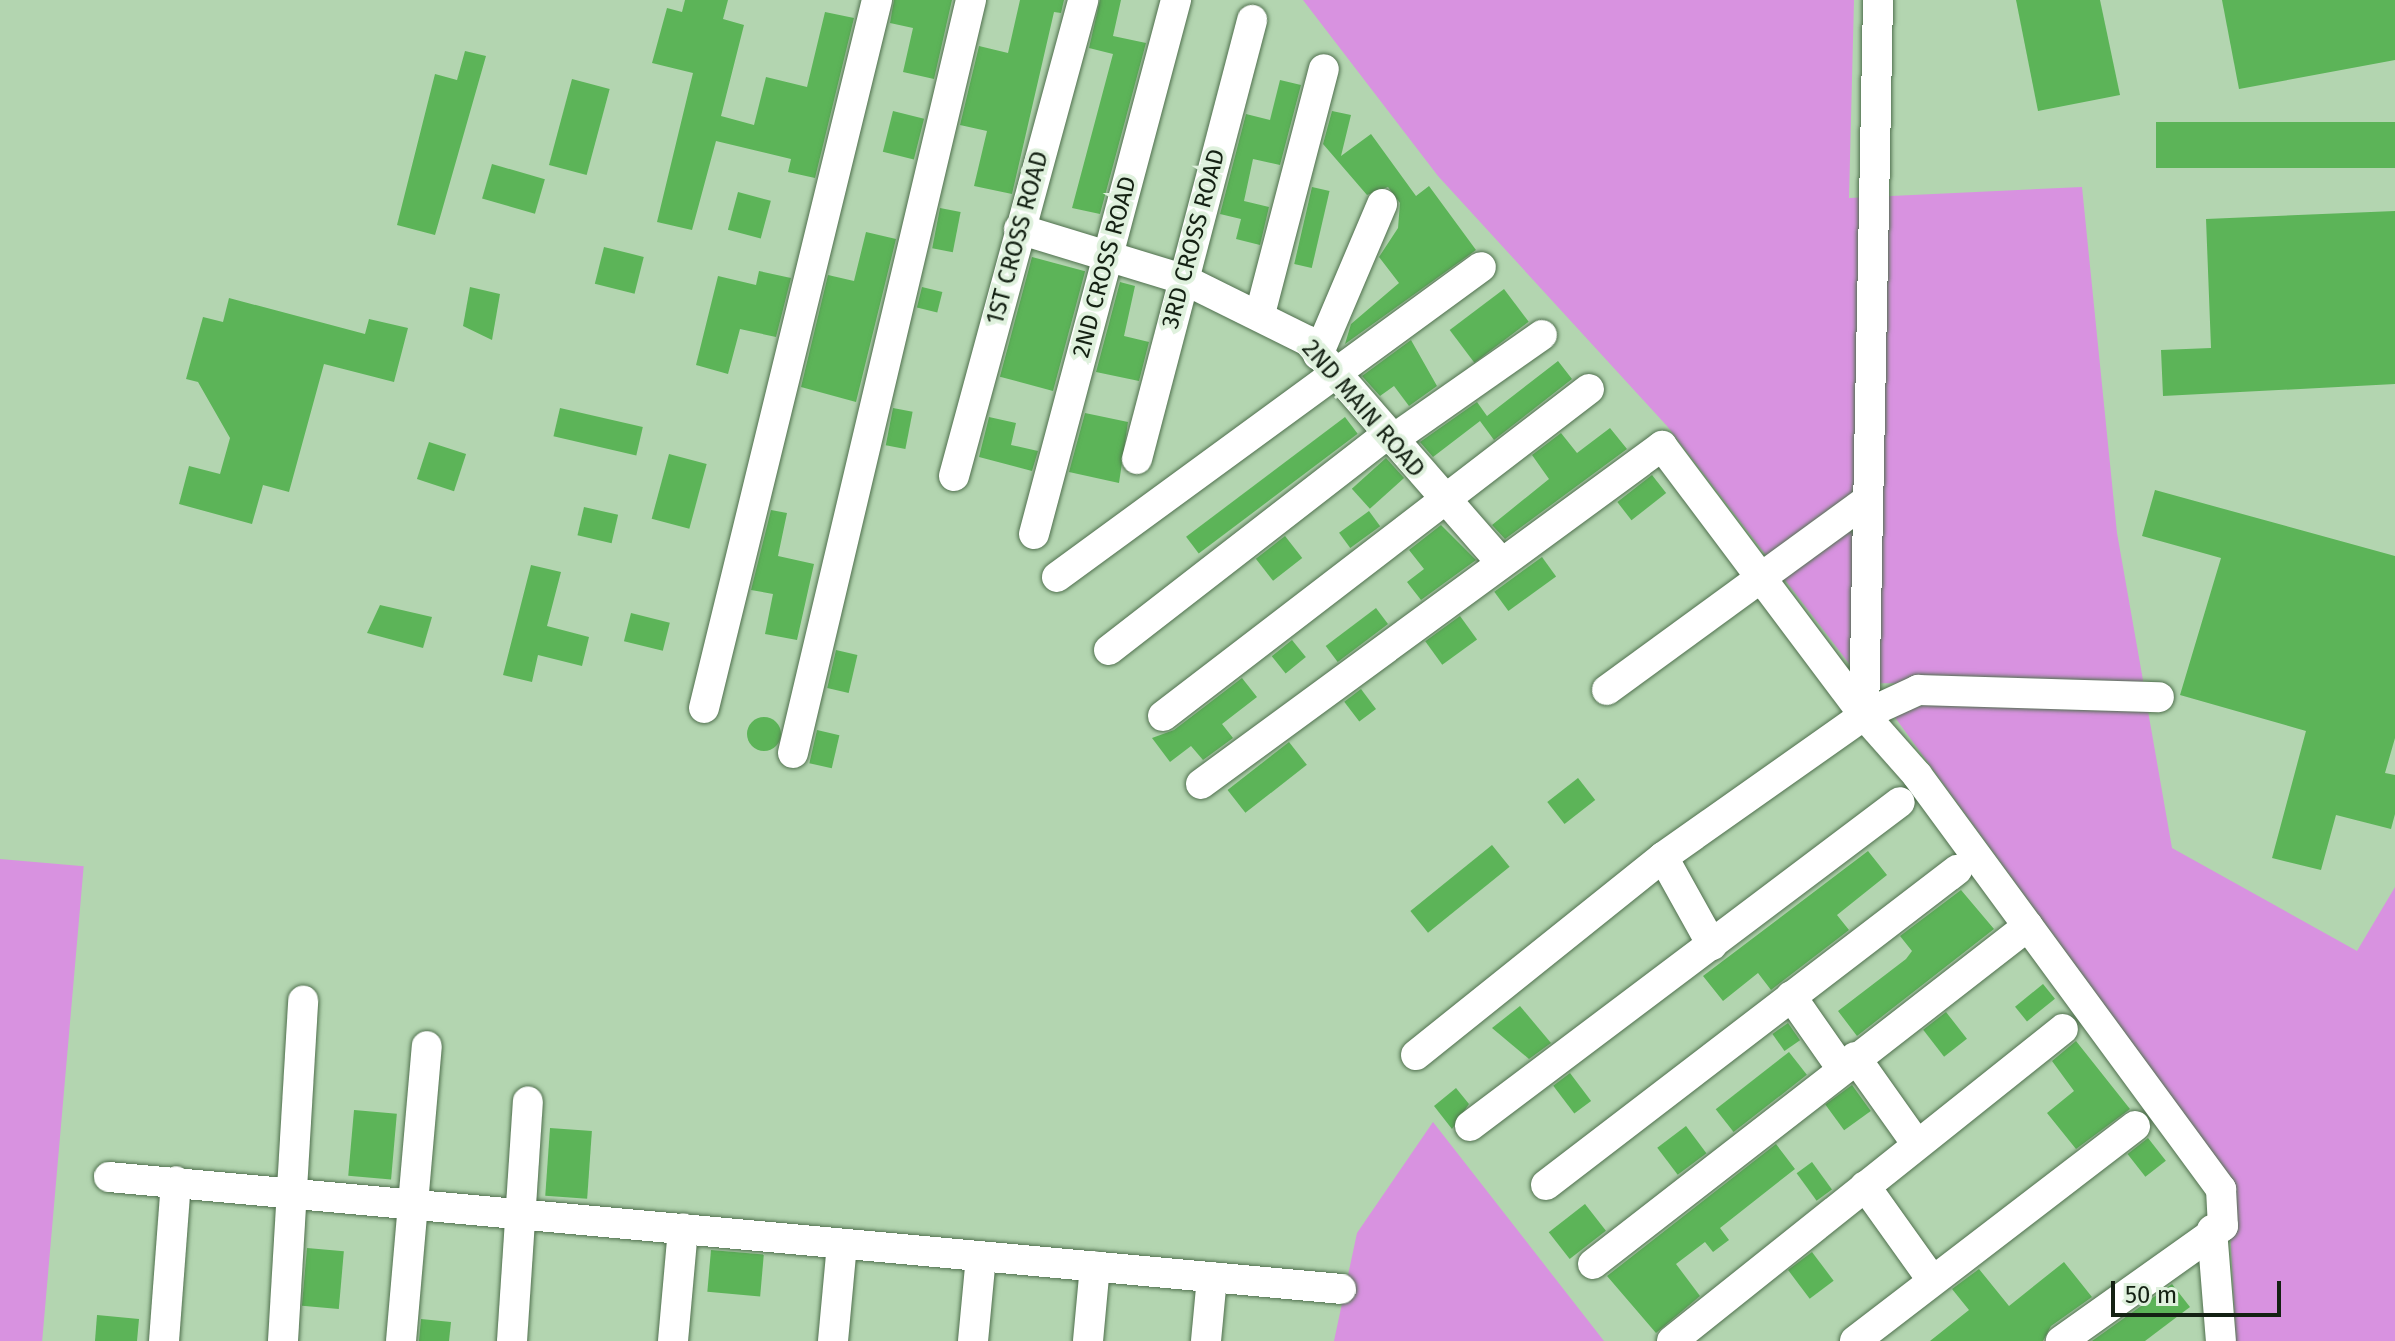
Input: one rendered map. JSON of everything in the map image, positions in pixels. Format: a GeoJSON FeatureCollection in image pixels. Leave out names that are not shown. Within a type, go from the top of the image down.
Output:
{"type":"FeatureCollection","features":[{"type":"Feature","properties":{"kind":"street"},"geometry":{"type":"LineString","coordinates":[[704,708],[877,0]]}},
{"type":"Feature","properties":{"kind":"street"},"geometry":{"type":"LineString","coordinates":[[793,753],[971,0]]}},
{"type":"Feature","properties":{"kind":"street","name":"1ST CROSS ROAD"},"geometry":{"type":"LineString","coordinates":[[954,476],[1083,0]]}},
{"type":"Feature","properties":{"kind":"street","name":"2ND CROSS ROAD"},"geometry":{"type":"LineString","coordinates":[[1034,534],[1176,0]]}},
{"type":"Feature","properties":{"kind":"street"},"geometry":{"type":"LineString","coordinates":[[1864,715],[1865,502],[1878,0]]}},
{"type":"Feature","properties":{"kind":"street","name":"3RD CROSS ROAD"},"geometry":{"type":"LineString","coordinates":[[1137,459],[1252,20]]}},
{"type":"Feature","properties":{"kind":"street"},"geometry":{"type":"LineString","coordinates":[[1260,314],[1324,69]]}},
{"type":"Feature","properties":{"kind":"street"},"geometry":{"type":"LineString","coordinates":[[1326,365],[1382,204]]}},
{"type":"Feature","properties":{"kind":"street","name":"2ND MAIN ROAD"},"geometry":{"type":"LineString","coordinates":[[1019,229],[1108,252],[1183,279],[1260,314],[1308,341],[1441,500],[1501,562]]}},
{"type":"Feature","properties":{"kind":"street"},"geometry":{"type":"LineString","coordinates":[[1057,577],[1326,365],[1481,267]]}},
{"type":"Feature","properties":{"kind":"street"},"geometry":{"type":"LineString","coordinates":[[1109,650],[1389,437],[1542,335]]}},
{"type":"Feature","properties":{"kind":"street"},"geometry":{"type":"LineString","coordinates":[[1163,716],[1589,389]]}},
{"type":"Feature","properties":{"kind":"street"},"geometry":{"type":"LineString","coordinates":[[1201,784],[1662,446],[1765,575],[1864,715],[2028,926],[2221,1189],[2223,1226],[2212,1230],[2061,1341]]}},
{"type":"Feature","properties":{"kind":"street"},"geometry":{"type":"LineString","coordinates":[[1607,690],[1865,502]]}},
{"type":"Feature","properties":{"kind":"street"},"geometry":{"type":"LineString","coordinates":[[1416,1055],[1663,857],[1864,715],[1918,690],[2159,697]]}},
{"type":"Feature","properties":{"kind":"street"},"geometry":{"type":"LineString","coordinates":[[1470,1126],[1900,802]]}},
{"type":"Feature","properties":{"kind":"street"},"geometry":{"type":"LineString","coordinates":[[1663,857],[1712,945]]}},
{"type":"Feature","properties":{"kind":"street"},"geometry":{"type":"LineString","coordinates":[[1546,1185],[1957,870]]}},
{"type":"Feature","properties":{"kind":"street"},"geometry":{"type":"LineString","coordinates":[[1593,1264],[2028,926]]}},
{"type":"Feature","properties":{"kind":"street"},"geometry":{"type":"LineString","coordinates":[[1791,996],[1916,1143]]}},
{"type":"Feature","properties":{"kind":"street"},"geometry":{"type":"LineString","coordinates":[[283,1341],[303,1001]]}},
{"type":"Feature","properties":{"kind":"street"},"geometry":{"type":"LineString","coordinates":[[1672,1341],[1916,1143],[2063,1029]]}},
{"type":"Feature","properties":{"kind":"street"},"geometry":{"type":"LineString","coordinates":[[401,1341],[427,1046]]}},
{"type":"Feature","properties":{"kind":"street"},"geometry":{"type":"LineString","coordinates":[[512,1341],[528,1102]]}},
{"type":"Feature","properties":{"kind":"street"},"geometry":{"type":"LineString","coordinates":[[1855,1341],[2135,1126]]}},
{"type":"Feature","properties":{"kind":"street"},"geometry":{"type":"LineString","coordinates":[[109,1177],[414,1200],[522,1215],[1341,1289]]}},
{"type":"Feature","properties":{"kind":"street"},"geometry":{"type":"LineString","coordinates":[[164,1341],[176,1181]]}},
{"type":"Feature","properties":{"kind":"street"},"geometry":{"type":"LineString","coordinates":[[1865,1186],[1932,1280]]}},
{"type":"Feature","properties":{"kind":"street"},"geometry":{"type":"LineString","coordinates":[[673,1341],[683,1228]]}},
{"type":"Feature","properties":{"kind":"street"},"geometry":{"type":"LineString","coordinates":[[2212,1230],[2221,1341]]}},
{"type":"Feature","properties":{"kind":"street"},"geometry":{"type":"LineString","coordinates":[[833,1341],[842,1244]]}},
{"type":"Feature","properties":{"kind":"street"},"geometry":{"type":"LineString","coordinates":[[973,1341],[981,1256]]}},
{"type":"Feature","properties":{"kind":"street"},"geometry":{"type":"LineString","coordinates":[[1088,1341],[1095,1266]]}},
{"type":"Feature","properties":{"kind":"street"},"geometry":{"type":"LineString","coordinates":[[1206,1341],[1212,1277]]}},
{"type":"Feature","properties":{"kind":"shaded area"},"geometry":{"type":"Polygon","coordinates":[[[1303,0],[1854,0],[1849,198],[2082,187],[2117,533],[2144,686],[1864,683],[1667,426],[1438,176],[1303,0]]]}},
{"type":"Feature","properties":{"kind":"shaded area"},"geometry":{"type":"Polygon","coordinates":[[[1936,700],[2148,711],[2172,848],[2357,951],[2395,887],[2395,1341],[2236,1341],[2227,1173],[1894,716],[1936,700]]]}},
{"type":"Feature","properties":{"kind":"shaded area"},"geometry":{"type":"Polygon","coordinates":[[[0,859],[84,866],[42,1341],[0,1341],[0,859]]]}},
{"type":"Feature","properties":{"kind":"shaded area"},"geometry":{"type":"Polygon","coordinates":[[[1433,1122],[1604,1341],[1334,1341],[1357,1233],[1433,1122]]]}},
{"type":"Feature","properties":{"kind":"building"},"geometry":{"type":"Polygon","coordinates":[[[685,0],[728,0],[723,19],[744,25],[721,116],[754,125],[766,77],[807,87],[825,12],[854,18],[815,178],[788,172],[791,159],[716,141],[692,230],[657,222],[693,73],[652,63],[667,8],[682,12],[685,0]]]}},
{"type":"Feature","properties":{"kind":"building"},"geometry":{"type":"Polygon","coordinates":[[[894,0],[952,0],[934,79],[903,72],[913,28],[890,23],[894,0]]]}},
{"type":"Feature","properties":{"kind":"building"},"geometry":{"type":"Polygon","coordinates":[[[1020,0],[1064,0],[1061,13],[1054,12],[1012,194],[974,186],[987,131],[960,125],[979,46],[1008,53],[1020,0]]]}},
{"type":"Feature","properties":{"kind":"building"},"geometry":{"type":"Polygon","coordinates":[[[1100,0],[1121,0],[1113,36],[1146,43],[1100,214],[1072,208],[1113,54],[1089,48],[1100,0]]]}},
{"type":"Feature","properties":{"kind":"building"},"geometry":{"type":"Polygon","coordinates":[[[2016,0],[2100,0],[2120,95],[2038,111],[2016,0]]]}},
{"type":"Feature","properties":{"kind":"building"},"geometry":{"type":"Polygon","coordinates":[[[2222,0],[2395,0],[2395,60],[2239,89],[2222,0]]]}},
{"type":"Feature","properties":{"kind":"building"},"geometry":{"type":"Polygon","coordinates":[[[465,51],[486,56],[435,235],[397,225],[435,74],[457,80],[465,51]]]}},
{"type":"Feature","properties":{"kind":"building"},"geometry":{"type":"Polygon","coordinates":[[[572,79],[610,89],[587,175],[549,165],[572,79]]]}},
{"type":"Feature","properties":{"kind":"building"},"geometry":{"type":"Polygon","coordinates":[[[1280,80],[1301,85],[1280,165],[1253,159],[1244,201],[1269,207],[1260,245],[1236,239],[1241,219],[1220,214],[1246,114],[1270,120],[1280,80]]]}},
{"type":"Feature","properties":{"kind":"building"},"geometry":{"type":"Polygon","coordinates":[[[893,111],[924,119],[914,159],[883,152],[893,111]]]}},
{"type":"Feature","properties":{"kind":"building"},"geometry":{"type":"Polygon","coordinates":[[[1332,111],[1351,115],[1341,156],[1371,134],[1416,196],[1429,186],[1476,250],[1345,344],[1351,324],[1399,283],[1379,257],[1398,228],[1400,203],[1388,187],[1367,195],[1323,144],[1332,111]]]}},
{"type":"Feature","properties":{"kind":"building"},"geometry":{"type":"Polygon","coordinates":[[[2156,122],[2395,122],[2395,168],[2156,168],[2156,122]]]}},
{"type":"Feature","properties":{"kind":"building"},"geometry":{"type":"Polygon","coordinates":[[[492,164],[545,179],[535,214],[482,199],[492,164]]]}},
{"type":"Feature","properties":{"kind":"building"},"geometry":{"type":"Polygon","coordinates":[[[1312,187],[1330,191],[1312,268],[1294,264],[1312,187]]]}},
{"type":"Feature","properties":{"kind":"building"},"geometry":{"type":"Polygon","coordinates":[[[738,192],[771,201],[761,238],[728,230],[738,192]]]}},
{"type":"Feature","properties":{"kind":"building"},"geometry":{"type":"Polygon","coordinates":[[[940,208],[961,212],[953,252],[932,248],[940,208]]]}},
{"type":"Feature","properties":{"kind":"building"},"geometry":{"type":"Polygon","coordinates":[[[2395,211],[2395,384],[2163,396],[2161,350],[2211,348],[2206,219],[2395,211]]]}},
{"type":"Feature","properties":{"kind":"building"},"geometry":{"type":"Polygon","coordinates":[[[866,232],[896,239],[856,402],[801,387],[828,275],[854,281],[866,232]]]}},
{"type":"Feature","properties":{"kind":"building"},"geometry":{"type":"Polygon","coordinates":[[[604,247],[644,257],[635,294],[595,284],[604,247]]]}},
{"type":"Feature","properties":{"kind":"building"},"geometry":{"type":"Polygon","coordinates":[[[1032,257],[1085,271],[1053,391],[1000,377],[1032,257]]]}},
{"type":"Feature","properties":{"kind":"building"},"geometry":{"type":"Polygon","coordinates":[[[759,271],[791,278],[776,337],[740,329],[728,374],[696,365],[718,276],[756,285],[759,271]]]}},
{"type":"Feature","properties":{"kind":"building"},"geometry":{"type":"Polygon","coordinates":[[[1120,282],[1135,286],[1124,336],[1149,342],[1139,381],[1096,372],[1120,282]]]}},
{"type":"Feature","properties":{"kind":"building"},"geometry":{"type":"Polygon","coordinates":[[[470,287],[500,294],[492,340],[463,326],[470,287]]]}},
{"type":"Feature","properties":{"kind":"building"},"geometry":{"type":"Polygon","coordinates":[[[922,287],[942,292],[937,312],[917,307],[922,287]]]}},
{"type":"Feature","properties":{"kind":"building"},"geometry":{"type":"Polygon","coordinates":[[[1504,289],[1529,322],[1474,363],[1450,330],[1504,289]]]}},
{"type":"Feature","properties":{"kind":"building"},"geometry":{"type":"Polygon","coordinates":[[[229,298],[365,334],[369,319],[408,328],[394,382],[324,364],[289,492],[263,485],[252,524],[179,504],[189,466],[220,474],[230,438],[198,382],[186,379],[203,317],[223,322],[229,298]]]}},
{"type":"Feature","properties":{"kind":"building"},"geometry":{"type":"Polygon","coordinates":[[[1411,340],[1437,386],[1409,406],[1394,386],[1380,396],[1362,376],[1411,340]]]}},
{"type":"Feature","properties":{"kind":"building"},"geometry":{"type":"Polygon","coordinates":[[[1558,361],[1572,379],[1494,440],[1480,421],[1433,457],[1420,442],[1477,402],[1487,416],[1558,361]]]}},
{"type":"Feature","properties":{"kind":"building"},"geometry":{"type":"Polygon","coordinates":[[[560,408],[643,427],[636,455],[553,436],[560,408]]]}},
{"type":"Feature","properties":{"kind":"building"},"geometry":{"type":"Polygon","coordinates":[[[893,408],[913,412],[905,449],[886,445],[893,408]]]}},
{"type":"Feature","properties":{"kind":"building"},"geometry":{"type":"Polygon","coordinates":[[[1085,413],[1128,422],[1119,483],[1069,472],[1085,413]]]}},
{"type":"Feature","properties":{"kind":"building"},"geometry":{"type":"Polygon","coordinates":[[[989,417],[1016,423],[1011,445],[1038,451],[1032,471],[979,457],[989,417]]]}},
{"type":"Feature","properties":{"kind":"building"},"geometry":{"type":"Polygon","coordinates":[[[1345,417],[1358,434],[1199,554],[1186,537],[1345,417]]]}},
{"type":"Feature","properties":{"kind":"building"},"geometry":{"type":"Polygon","coordinates":[[[1610,428],[1627,449],[1505,539],[1492,525],[1549,479],[1532,455],[1561,433],[1577,453],[1610,428]]]}},
{"type":"Feature","properties":{"kind":"building"},"geometry":{"type":"Polygon","coordinates":[[[429,442],[466,454],[454,491],[417,479],[429,442]]]}},
{"type":"Feature","properties":{"kind":"building"},"geometry":{"type":"Polygon","coordinates":[[[669,454],[707,464],[689,529],[652,519],[669,454]]]}},
{"type":"Feature","properties":{"kind":"building"},"geometry":{"type":"Polygon","coordinates":[[[1386,458],[1404,478],[1370,509],[1352,489],[1386,458]]]}},
{"type":"Feature","properties":{"kind":"building"},"geometry":{"type":"Polygon","coordinates":[[[1652,475],[1666,493],[1631,520],[1617,502],[1652,475]]]}},
{"type":"Feature","properties":{"kind":"building"},"geometry":{"type":"Polygon","coordinates":[[[2155,490],[2395,556],[2395,738],[2385,773],[2395,775],[2395,814],[2391,829],[2336,815],[2321,870],[2272,858],[2306,731],[2180,695],[2221,558],[2142,536],[2155,490]]]}},
{"type":"Feature","properties":{"kind":"building"},"geometry":{"type":"Polygon","coordinates":[[[584,507],[618,515],[612,543],[577,535],[584,507]]]}},
{"type":"Feature","properties":{"kind":"building"},"geometry":{"type":"Polygon","coordinates":[[[771,510],[787,513],[778,556],[814,564],[797,640],[765,634],[773,594],[751,590],[771,510]]]}},
{"type":"Feature","properties":{"kind":"building"},"geometry":{"type":"Polygon","coordinates":[[[1369,511],[1380,526],[1350,548],[1339,533],[1369,511]]]}},
{"type":"Feature","properties":{"kind":"building"},"geometry":{"type":"Polygon","coordinates":[[[1441,525],[1476,560],[1421,600],[1407,582],[1424,569],[1409,550],[1441,525]]]}},
{"type":"Feature","properties":{"kind":"building"},"geometry":{"type":"Polygon","coordinates":[[[1285,536],[1302,558],[1273,581],[1256,559],[1285,536]]]}},
{"type":"Feature","properties":{"kind":"building"},"geometry":{"type":"Polygon","coordinates":[[[1542,557],[1556,576],[1508,611],[1494,592],[1542,557]]]}},
{"type":"Feature","properties":{"kind":"building"},"geometry":{"type":"Polygon","coordinates":[[[531,565],[561,572],[547,626],[589,637],[582,666],[538,655],[532,682],[503,675],[531,565]]]}},
{"type":"Feature","properties":{"kind":"building"},"geometry":{"type":"Polygon","coordinates":[[[380,605],[432,617],[423,648],[367,633],[380,605]]]}},
{"type":"Feature","properties":{"kind":"building"},"geometry":{"type":"Polygon","coordinates":[[[1376,608],[1388,624],[1338,662],[1326,646],[1376,608]]]}},
{"type":"Feature","properties":{"kind":"building"},"geometry":{"type":"Polygon","coordinates":[[[631,613],[670,623],[663,651],[624,641],[631,613]]]}},
{"type":"Feature","properties":{"kind":"building"},"geometry":{"type":"Polygon","coordinates":[[[1460,616],[1477,639],[1442,665],[1425,641],[1460,616]]]}},
{"type":"Feature","properties":{"kind":"building"},"geometry":{"type":"Polygon","coordinates":[[[1292,640],[1306,657],[1286,673],[1272,656],[1292,640]]]}},
{"type":"Feature","properties":{"kind":"building"},"geometry":{"type":"Polygon","coordinates":[[[836,650],[857,655],[849,693],[827,688],[836,650]]]}},
{"type":"Feature","properties":{"kind":"building"},"geometry":{"type":"Polygon","coordinates":[[[1242,678],[1257,697],[1222,724],[1233,738],[1203,760],[1191,746],[1170,762],[1152,738],[1174,730],[1242,678]]]}},
{"type":"Feature","properties":{"kind":"building"},"geometry":{"type":"Polygon","coordinates":[[[1361,689],[1376,709],[1359,722],[1344,702],[1361,689]]]}},
{"type":"Feature","properties":{"kind":"building"},"geometry":{"type":"Polygon","coordinates":[[[764,717],[776,722],[781,734],[776,746],[764,751],[752,746],[747,734],[752,722],[764,717]]]}},
{"type":"Feature","properties":{"kind":"building"},"geometry":{"type":"Polygon","coordinates":[[[817,730],[839,735],[832,768],[809,763],[817,730]]]}},
{"type":"Feature","properties":{"kind":"building"},"geometry":{"type":"Polygon","coordinates":[[[1289,742],[1307,765],[1245,813],[1228,790],[1289,742]]]}},
{"type":"Feature","properties":{"kind":"building"},"geometry":{"type":"Polygon","coordinates":[[[1578,778],[1595,800],[1565,824],[1547,802],[1578,778]]]}},
{"type":"Feature","properties":{"kind":"building"},"geometry":{"type":"Polygon","coordinates":[[[1492,845],[1510,867],[1428,933],[1410,911],[1492,845]]]}},
{"type":"Feature","properties":{"kind":"building"},"geometry":{"type":"Polygon","coordinates":[[[1868,851],[1887,875],[1837,915],[1849,930],[1771,990],[1758,973],[1723,1001],[1703,976],[1868,851]]]}},
{"type":"Feature","properties":{"kind":"building"},"geometry":{"type":"Polygon","coordinates":[[[1961,890],[1994,929],[1857,1036],[1838,1011],[1906,959],[1912,951],[1900,936],[1961,890]]]}},
{"type":"Feature","properties":{"kind":"building"},"geometry":{"type":"Polygon","coordinates":[[[2043,984],[2055,999],[2027,1021],[2015,1007],[2043,984]]]}},
{"type":"Feature","properties":{"kind":"building"},"geometry":{"type":"Polygon","coordinates":[[[1520,1006],[1551,1043],[1529,1059],[1492,1028],[1520,1006]]]}},
{"type":"Feature","properties":{"kind":"building"},"geometry":{"type":"Polygon","coordinates":[[[1946,1012],[1967,1039],[1944,1057],[1923,1030],[1946,1012]]]}},
{"type":"Feature","properties":{"kind":"building"},"geometry":{"type":"Polygon","coordinates":[[[1788,1023],[1800,1040],[1784,1051],[1772,1034],[1788,1023]]]}},
{"type":"Feature","properties":{"kind":"building"},"geometry":{"type":"Polygon","coordinates":[[[2076,1041],[2130,1109],[2076,1149],[2047,1113],[2074,1091],[2052,1061],[2076,1041]]]}},
{"type":"Feature","properties":{"kind":"building"},"geometry":{"type":"Polygon","coordinates":[[[1789,1052],[1807,1075],[1734,1132],[1716,1109],[1789,1052]]]}},
{"type":"Feature","properties":{"kind":"building"},"geometry":{"type":"Polygon","coordinates":[[[1570,1073],[1591,1101],[1574,1114],[1553,1086],[1570,1073]]]}},
{"type":"Feature","properties":{"kind":"building"},"geometry":{"type":"Polygon","coordinates":[[[1852,1085],[1871,1111],[1844,1130],[1825,1104],[1852,1085]]]}},
{"type":"Feature","properties":{"kind":"building"},"geometry":{"type":"Polygon","coordinates":[[[1456,1088],[1469,1104],[1452,1129],[1434,1106],[1456,1088]]]}},
{"type":"Feature","properties":{"kind":"building"},"geometry":{"type":"Polygon","coordinates":[[[354,1110],[397,1114],[391,1179],[348,1176],[354,1110]]]}},
{"type":"Feature","properties":{"kind":"building"},"geometry":{"type":"Polygon","coordinates":[[[1686,1126],[1706,1153],[1678,1175],[1657,1148],[1686,1126]]]}},
{"type":"Feature","properties":{"kind":"building"},"geometry":{"type":"Polygon","coordinates":[[[550,1128],[592,1131],[587,1199],[545,1196],[550,1128]]]}},
{"type":"Feature","properties":{"kind":"building"},"geometry":{"type":"Polygon","coordinates":[[[2148,1138],[2166,1161],[2145,1177],[2128,1154],[2148,1138]]]}},
{"type":"Feature","properties":{"kind":"building"},"geometry":{"type":"Polygon","coordinates":[[[1776,1144],[1795,1169],[1720,1228],[1729,1240],[1713,1252],[1705,1242],[1676,1264],[1700,1296],[1656,1333],[1607,1276],[1776,1144]]]}},
{"type":"Feature","properties":{"kind":"building"},"geometry":{"type":"Polygon","coordinates":[[[1812,1162],[1832,1190],[1817,1201],[1797,1173],[1812,1162]]]}},
{"type":"Feature","properties":{"kind":"building"},"geometry":{"type":"Polygon","coordinates":[[[1585,1204],[1606,1231],[1570,1259],[1549,1232],[1585,1204]]]}},
{"type":"Feature","properties":{"kind":"building"},"geometry":{"type":"Polygon","coordinates":[[[307,1248],[344,1251],[339,1309],[302,1306],[307,1248]]]}},
{"type":"Feature","properties":{"kind":"building"},"geometry":{"type":"Polygon","coordinates":[[[711,1250],[764,1255],[760,1296],[707,1292],[711,1250]]]}},
{"type":"Feature","properties":{"kind":"building"},"geometry":{"type":"Polygon","coordinates":[[[1812,1252],[1834,1281],[1810,1299],[1788,1270],[1812,1252]]]}},
{"type":"Feature","properties":{"kind":"building"},"geometry":{"type":"Polygon","coordinates":[[[2064,1262],[2092,1297],[2051,1326],[2043,1341],[1930,1341],[1969,1310],[1952,1289],[1979,1269],[2009,1306],[2064,1262]]]}},
{"type":"Feature","properties":{"kind":"building"},"geometry":{"type":"Polygon","coordinates":[[[2172,1284],[2190,1307],[2145,1341],[2092,1341],[2172,1284]]]}},
{"type":"Feature","properties":{"kind":"building"},"geometry":{"type":"Polygon","coordinates":[[[97,1315],[139,1319],[137,1341],[95,1341],[97,1315]]]}},
{"type":"Feature","properties":{"kind":"building"},"geometry":{"type":"Polygon","coordinates":[[[421,1319],[451,1322],[449,1341],[419,1341],[421,1319]]]}}]}
